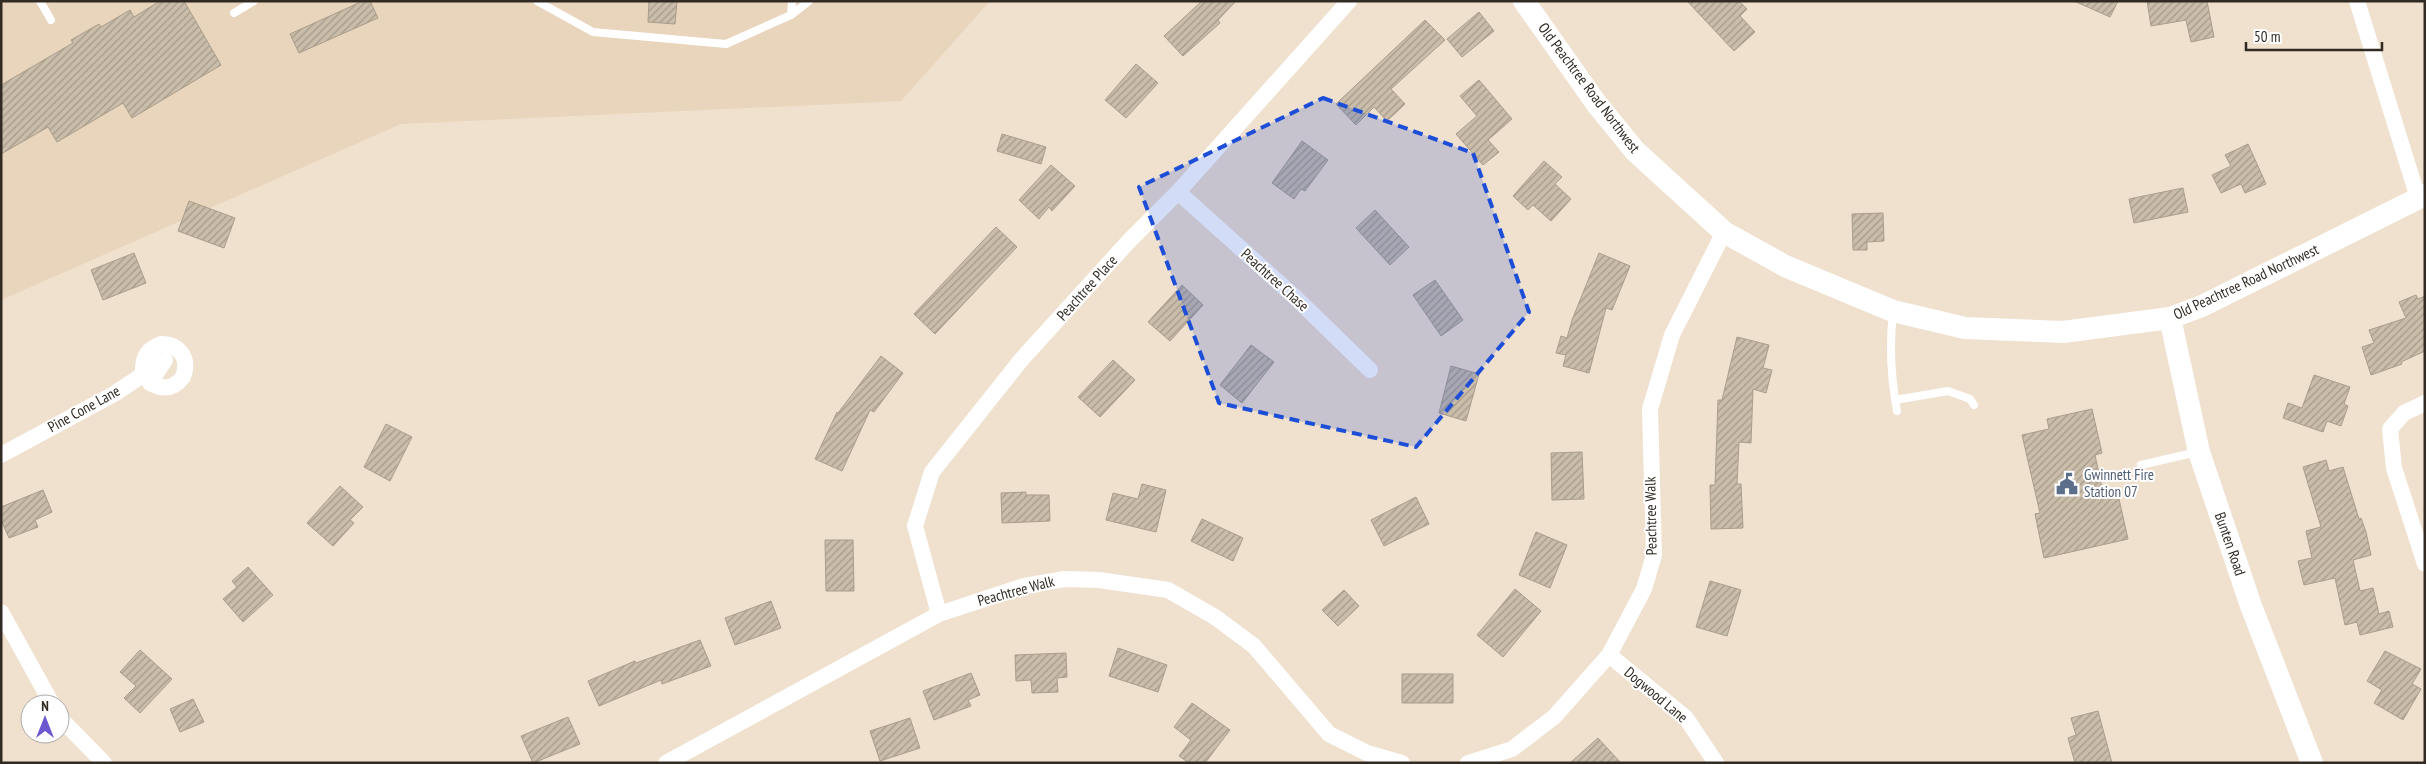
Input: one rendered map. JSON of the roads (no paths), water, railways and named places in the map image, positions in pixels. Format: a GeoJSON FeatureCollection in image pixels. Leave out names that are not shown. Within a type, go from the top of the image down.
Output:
{"type":"FeatureCollection","features":[{"type":"Feature","properties":{"kind":"main road","name":"Old Peachtree Road Northwest"},"geometry":{"type":"LineString","coordinates":[[1524,1],[1596,103],[1635,151],[1724,232],[1785,266],[1893,312],[1965,328],[2063,332],[2170,318],[2202,306],[2421,196]]}},
{"type":"Feature","properties":{"kind":"main road","name":"Bunten Road"},"geometry":{"type":"LineString","coordinates":[[2170,318],[2199,452],[2251,606],[2312,763]]}},
{"type":"Feature","properties":{"kind":"street","name":"Peachtree Place"},"geometry":{"type":"LineString","coordinates":[[939,614],[915,526],[932,472],[1021,360],[1129,241],[1178,192],[1349,1]]}},
{"type":"Feature","properties":{"kind":"street"},"geometry":{"type":"LineString","coordinates":[[2357,1],[2421,196]]}},
{"type":"Feature","properties":{"kind":"street","name":"Peachtree Chase"},"geometry":{"type":"LineString","coordinates":[[1178,192],[1296,298],[1370,370]]}},
{"type":"Feature","properties":{"kind":"street","name":"Peachtree Walk"},"geometry":{"type":"LineString","coordinates":[[1468,763],[1512,749],[1554,717],[1609,656],[1644,588],[1654,555],[1650,409],[1672,335],[1724,232]]}},
{"type":"Feature","properties":{"kind":"street","name":"Pine Cone Lane"},"geometry":{"type":"LineString","coordinates":[[1,455],[114,394],[165,360]]}},
{"type":"Feature","properties":{"kind":"street"},"geometry":{"type":"LineString","coordinates":[[2425,403],[2404,413],[2390,429],[2394,468],[2425,564]]}},
{"type":"Feature","properties":{"kind":"street","name":"Peachtree Walk"},"geometry":{"type":"LineString","coordinates":[[666,763],[939,614],[1024,586],[1065,579],[1099,580],[1168,590],[1215,618],[1254,646],[1329,734],[1367,754],[1402,763]]}},
{"type":"Feature","properties":{"kind":"street"},"geometry":{"type":"LineString","coordinates":[[1,612],[46,694]]}},
{"type":"Feature","properties":{"kind":"street","name":"Dogwood Lane"},"geometry":{"type":"LineString","coordinates":[[1609,656],[1686,718],[1716,763]]}},
{"type":"Feature","properties":{"kind":"street"},"geometry":{"type":"LineString","coordinates":[[70,728],[104,763]]}},
{"type":"Feature","properties":{"kind":"lane"},"geometry":{"type":"LineString","coordinates":[[40,1],[51,20]]}},
{"type":"Feature","properties":{"kind":"lane"},"geometry":{"type":"LineString","coordinates":[[234,13],[254,1]]}},
{"type":"Feature","properties":{"kind":"lane"},"geometry":{"type":"LineString","coordinates":[[537,1],[592,32],[726,44],[791,15],[809,1]]}},
{"type":"Feature","properties":{"kind":"lane"},"geometry":{"type":"LineString","coordinates":[[791,15],[792,1]]}},
{"type":"Feature","properties":{"kind":"lane"},"geometry":{"type":"LineString","coordinates":[[1893,312],[1890,341],[1897,411]]}},
{"type":"Feature","properties":{"kind":"lane"},"geometry":{"type":"LineString","coordinates":[[1895,400],[1948,391],[1970,399],[1974,405]]}},
{"type":"Feature","properties":{"kind":"lane"},"geometry":{"type":"LineString","coordinates":[[2141,465],[2199,452]]}},
{"type":"Feature","properties":{"kind":"place","name":"Gwinnett Fire Station 07"},"geometry":{"type":"Point","coordinates":[2067,484]}}]}
